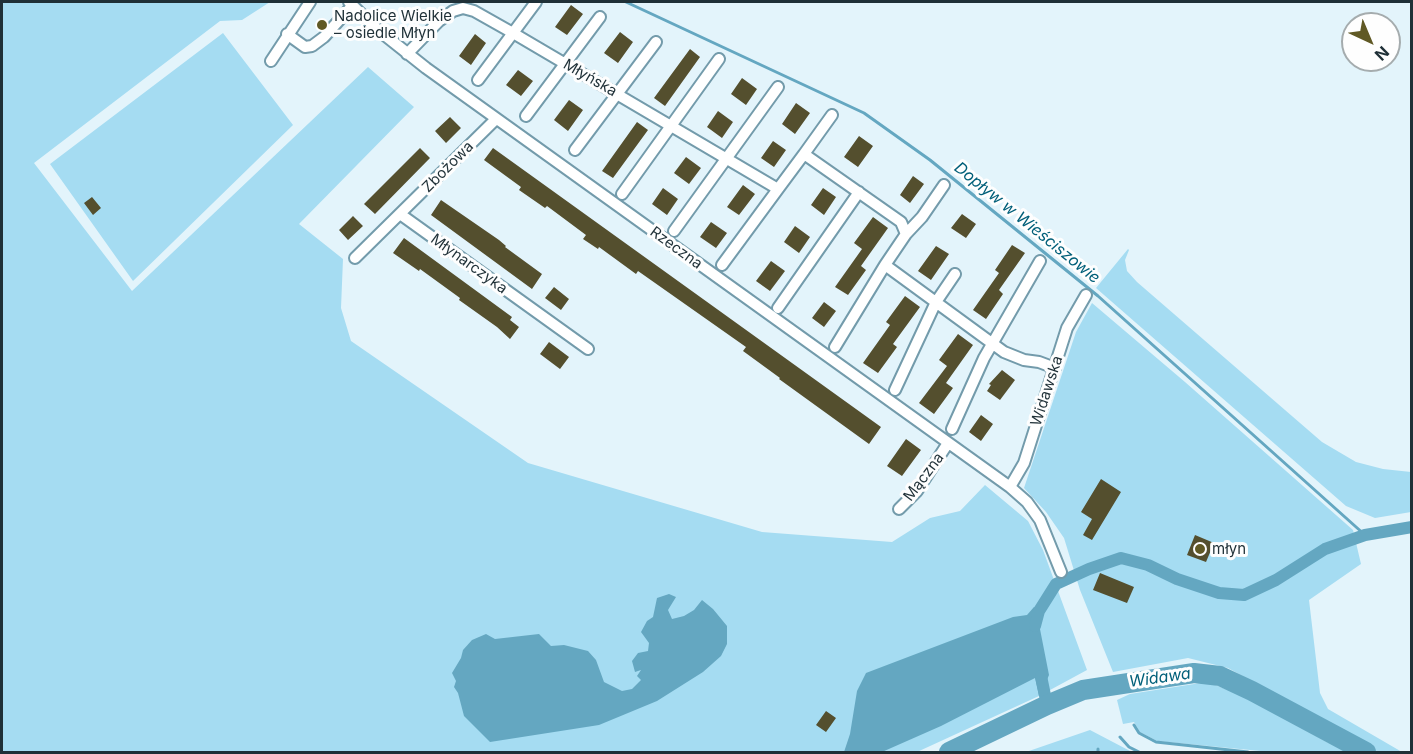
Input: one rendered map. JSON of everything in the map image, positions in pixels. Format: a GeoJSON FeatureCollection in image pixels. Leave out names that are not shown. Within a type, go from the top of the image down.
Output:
{"type":"FeatureCollection","features":[{"type":"Feature","properties":{"kind":"street"},"geometry":{"type":"LineString","coordinates":[[271,61],[310,2]]}},
{"type":"Feature","properties":{"kind":"street"},"geometry":{"type":"LineString","coordinates":[[478,80],[536,2]]}},
{"type":"Feature","properties":{"kind":"street"},"geometry":{"type":"LineString","coordinates":[[287,34],[305,47],[312,46],[324,37],[351,4]]}},
{"type":"Feature","properties":{"kind":"street","name":"Rzeczna"},"geometry":{"type":"LineString","coordinates":[[351,4],[407,54],[1010,487],[1027,502],[1040,520],[1061,572]]}},
{"type":"Feature","properties":{"kind":"street","name":"Młyńska"},"geometry":{"type":"LineString","coordinates":[[407,54],[439,21],[453,11],[463,8],[474,11],[778,189]]}},
{"type":"Feature","properties":{"kind":"street"},"geometry":{"type":"LineString","coordinates":[[526,116],[600,17]]}},
{"type":"Feature","properties":{"kind":"street"},"geometry":{"type":"LineString","coordinates":[[575,150],[656,42]]}},
{"type":"Feature","properties":{"kind":"street"},"geometry":{"type":"LineString","coordinates":[[622,194],[719,59]]}},
{"type":"Feature","properties":{"kind":"street"},"geometry":{"type":"LineString","coordinates":[[674,231],[778,87]]}},
{"type":"Feature","properties":{"kind":"street"},"geometry":{"type":"LineString","coordinates":[[722,265],[832,114]]}},
{"type":"Feature","properties":{"kind":"street","name":"Zbożowa"},"geometry":{"type":"LineString","coordinates":[[400,214],[496,119]]}},
{"type":"Feature","properties":{"kind":"street"},"geometry":{"type":"LineString","coordinates":[[804,154],[901,222],[906,234]]}},
{"type":"Feature","properties":{"kind":"street"},"geometry":{"type":"LineString","coordinates":[[835,347],[885,265],[944,185]]}},
{"type":"Feature","properties":{"kind":"street"},"geometry":{"type":"LineString","coordinates":[[778,308],[859,192]]}},
{"type":"Feature","properties":{"kind":"street"},"geometry":{"type":"LineString","coordinates":[[355,258],[400,214]]}},
{"type":"Feature","properties":{"kind":"street","name":"Młynarczyka"},"geometry":{"type":"LineString","coordinates":[[400,214],[588,349]]}},
{"type":"Feature","properties":{"kind":"street"},"geometry":{"type":"LineString","coordinates":[[952,429],[984,358],[1040,261]]}},
{"type":"Feature","properties":{"kind":"street"},"geometry":{"type":"LineString","coordinates":[[885,265],[992,344],[1012,356],[1055,368]]}},
{"type":"Feature","properties":{"kind":"street"},"geometry":{"type":"LineString","coordinates":[[895,390],[936,302],[955,274]]}},
{"type":"Feature","properties":{"kind":"street","name":"Widawska"},"geometry":{"type":"LineString","coordinates":[[1010,487],[1024,463],[1067,328],[1086,295]]}},
{"type":"Feature","properties":{"kind":"street","name":"Mączna"},"geometry":{"type":"LineString","coordinates":[[898,509],[917,491],[948,443]]}},
{"type":"Feature","properties":{"kind":"shaded area"},"geometry":{"type":"Polygon","coordinates":[[[2,2],[270,2],[242,20],[220,21],[34,163],[132,291],[368,67],[414,107],[299,224],[343,259],[341,308],[351,341],[528,463],[762,532],[892,542],[930,518],[960,511],[985,485],[1028,521],[1043,550],[1087,670],[1039,696],[917,752],[2,752],[2,2]]]}},
{"type":"Feature","properties":{"kind":"shaded area"},"geometry":{"type":"Polygon","coordinates":[[[223,33],[293,125],[133,281],[50,164],[223,33]]]}},
{"type":"Feature","properties":{"kind":"shaded area"},"geometry":{"type":"Polygon","coordinates":[[[1128,249],[1125,260],[1127,271],[1137,282],[1322,442],[1356,462],[1383,469],[1411,472],[1411,512],[1375,518],[1346,506],[1096,288],[1128,249]]]}},
{"type":"Feature","properties":{"kind":"shaded area"},"geometry":{"type":"Polygon","coordinates":[[[1092,303],[1353,530],[1361,564],[1309,600],[1320,693],[1328,709],[1402,752],[1378,752],[1228,668],[1188,658],[1113,672],[1080,590],[1064,538],[1046,512],[1024,488],[1076,332],[1092,303]]]}},
{"type":"Feature","properties":{"kind":"shaded area"},"geometry":{"type":"Polygon","coordinates":[[[669,594],[676,597],[668,610],[672,619],[694,610],[702,600],[713,609],[727,626],[727,644],[721,656],[703,672],[657,701],[599,725],[490,742],[464,716],[458,693],[454,687],[456,681],[452,673],[463,650],[472,640],[486,634],[495,639],[539,634],[551,646],[564,645],[588,651],[596,660],[604,682],[622,691],[632,689],[641,680],[637,676],[641,670],[635,672],[632,661],[638,653],[648,651],[649,643],[641,632],[647,621],[653,617],[657,598],[669,594]]]}},
{"type":"Feature","properties":{"kind":"shaded area"},"geometry":{"type":"Polygon","coordinates":[[[1034,607],[1043,614],[1039,624],[1049,675],[1046,682],[1048,690],[1039,696],[1035,678],[941,726],[882,752],[844,752],[850,734],[857,691],[866,673],[1013,617],[1027,615],[1034,607]]]}},
{"type":"Feature","properties":{"kind":"shaded area"},"geometry":{"type":"Polygon","coordinates":[[[1207,682],[1244,696],[1327,742],[1350,752],[1271,752],[1157,741],[1140,732],[1134,722],[1123,724],[1117,700],[1130,694],[1207,682]]]}},
{"type":"Feature","properties":{"kind":"shaded area"},"geometry":{"type":"Polygon","coordinates":[[[1090,730],[1132,752],[1026,752],[1090,730]]]}},
{"type":"Feature","properties":{"kind":"building"},"geometry":{"type":"Polygon","coordinates":[[[571,5],[583,14],[567,35],[555,27],[571,5]]]}},
{"type":"Feature","properties":{"kind":"building"},"geometry":{"type":"Polygon","coordinates":[[[620,32],[633,42],[618,63],[604,53],[620,32]]]}},
{"type":"Feature","properties":{"kind":"building"},"geometry":{"type":"Polygon","coordinates":[[[475,34],[486,43],[471,65],[459,56],[475,34]]]}},
{"type":"Feature","properties":{"kind":"building"},"geometry":{"type":"Polygon","coordinates":[[[690,49],[700,57],[665,106],[654,98],[690,49]]]}},
{"type":"Feature","properties":{"kind":"building"},"geometry":{"type":"Polygon","coordinates":[[[518,70],[533,81],[521,96],[506,85],[518,70]]]}},
{"type":"Feature","properties":{"kind":"building"},"geometry":{"type":"Polygon","coordinates":[[[742,78],[757,89],[746,105],[731,94],[742,78]]]}},
{"type":"Feature","properties":{"kind":"building"},"geometry":{"type":"Polygon","coordinates":[[[569,100],[583,110],[568,131],[554,120],[569,100]]]}},
{"type":"Feature","properties":{"kind":"building"},"geometry":{"type":"Polygon","coordinates":[[[796,103],[810,113],[795,134],[782,124],[796,103]]]}},
{"type":"Feature","properties":{"kind":"building"},"geometry":{"type":"Polygon","coordinates":[[[718,111],[733,122],[722,138],[707,127],[718,111]]]}},
{"type":"Feature","properties":{"kind":"building"},"geometry":{"type":"Polygon","coordinates":[[[450,117],[461,128],[446,143],[435,131],[450,117]]]}},
{"type":"Feature","properties":{"kind":"building"},"geometry":{"type":"Polygon","coordinates":[[[637,122],[648,130],[613,178],[602,171],[637,122]]]}},
{"type":"Feature","properties":{"kind":"building"},"geometry":{"type":"Polygon","coordinates":[[[859,136],[873,146],[858,167],[844,157],[859,136]]]}},
{"type":"Feature","properties":{"kind":"building"},"geometry":{"type":"Polygon","coordinates":[[[773,141],[786,150],[774,167],[761,158],[773,141]]]}},
{"type":"Feature","properties":{"kind":"building"},"geometry":{"type":"Polygon","coordinates":[[[420,148],[430,158],[375,214],[364,204],[420,148]]]}},
{"type":"Feature","properties":{"kind":"building"},"geometry":{"type":"Polygon","coordinates":[[[493,148],[881,427],[869,444],[743,351],[746,347],[638,271],[636,274],[599,247],[598,249],[583,239],[586,235],[547,206],[545,208],[519,190],[521,187],[484,160],[493,148]]]}},
{"type":"Feature","properties":{"kind":"building"},"geometry":{"type":"Polygon","coordinates":[[[686,157],[701,168],[689,184],[674,173],[686,157]]]}},
{"type":"Feature","properties":{"kind":"building"},"geometry":{"type":"Polygon","coordinates":[[[913,176],[924,184],[910,203],[900,195],[913,176]]]}},
{"type":"Feature","properties":{"kind":"building"},"geometry":{"type":"Polygon","coordinates":[[[743,185],[755,194],[739,215],[727,207],[743,185]]]}},
{"type":"Feature","properties":{"kind":"building"},"geometry":{"type":"Polygon","coordinates":[[[663,188],[678,199],[667,215],[652,204],[663,188]]]}},
{"type":"Feature","properties":{"kind":"building"},"geometry":{"type":"Polygon","coordinates":[[[823,188],[836,197],[824,215],[811,205],[823,188]]]}},
{"type":"Feature","properties":{"kind":"building"},"geometry":{"type":"Polygon","coordinates":[[[92,197],[101,208],[93,215],[84,203],[92,197]]]}},
{"type":"Feature","properties":{"kind":"building"},"geometry":{"type":"Polygon","coordinates":[[[441,200],[499,240],[542,274],[532,289],[431,215],[441,200]]]}},
{"type":"Feature","properties":{"kind":"building"},"geometry":{"type":"Polygon","coordinates":[[[962,214],[976,224],[966,238],[951,228],[962,214]]]}},
{"type":"Feature","properties":{"kind":"building"},"geometry":{"type":"Polygon","coordinates":[[[353,216],[363,226],[348,240],[339,230],[353,216]]]}},
{"type":"Feature","properties":{"kind":"building"},"geometry":{"type":"Polygon","coordinates":[[[873,217],[888,228],[861,266],[866,270],[848,295],[835,287],[862,249],[854,243],[873,217]]]}},
{"type":"Feature","properties":{"kind":"building"},"geometry":{"type":"Polygon","coordinates":[[[711,222],[727,233],[716,248],[700,237],[711,222]]]}},
{"type":"Feature","properties":{"kind":"building"},"geometry":{"type":"Polygon","coordinates":[[[795,226],[810,237],[799,253],[784,242],[795,226]]]}},
{"type":"Feature","properties":{"kind":"building"},"geometry":{"type":"Polygon","coordinates":[[[404,238],[512,317],[510,320],[519,327],[510,339],[459,300],[460,298],[393,253],[404,238]]]}},
{"type":"Feature","properties":{"kind":"building"},"geometry":{"type":"Polygon","coordinates":[[[1012,245],[1025,253],[999,290],[1003,294],[986,319],[973,310],[999,273],[995,270],[1012,245]]]}},
{"type":"Feature","properties":{"kind":"building"},"geometry":{"type":"Polygon","coordinates":[[[936,246],[949,254],[931,280],[918,271],[936,246]]]}},
{"type":"Feature","properties":{"kind":"building"},"geometry":{"type":"Polygon","coordinates":[[[771,261],[785,271],[770,291],[756,281],[771,261]]]}},
{"type":"Feature","properties":{"kind":"building"},"geometry":{"type":"Polygon","coordinates":[[[554,287],[569,299],[561,310],[545,298],[554,287]]]}},
{"type":"Feature","properties":{"kind":"building"},"geometry":{"type":"Polygon","coordinates":[[[905,296],[920,307],[893,344],[897,347],[878,373],[863,363],[890,325],[886,322],[905,296]]]}},
{"type":"Feature","properties":{"kind":"building"},"geometry":{"type":"Polygon","coordinates":[[[824,302],[836,311],[824,327],[812,318],[824,302]]]}},
{"type":"Feature","properties":{"kind":"building"},"geometry":{"type":"Polygon","coordinates":[[[958,334],[973,345],[946,383],[953,388],[934,414],[919,403],[947,366],[939,360],[958,334]]]}},
{"type":"Feature","properties":{"kind":"building"},"geometry":{"type":"Polygon","coordinates":[[[549,342],[569,357],[560,369],[540,354],[549,342]]]}},
{"type":"Feature","properties":{"kind":"building"},"geometry":{"type":"Polygon","coordinates":[[[1002,370],[1015,380],[1000,400],[987,391],[991,385],[989,384],[1002,370]]]}},
{"type":"Feature","properties":{"kind":"building"},"geometry":{"type":"Polygon","coordinates":[[[981,415],[993,424],[981,441],[969,432],[981,415]]]}},
{"type":"Feature","properties":{"kind":"building"},"geometry":{"type":"Polygon","coordinates":[[[906,439],[921,450],[902,476],[887,466],[906,439]]]}},
{"type":"Feature","properties":{"kind":"building"},"geometry":{"type":"Polygon","coordinates":[[[1101,479],[1121,492],[1092,540],[1083,535],[1092,519],[1081,512],[1101,479]]]}},
{"type":"Feature","properties":{"kind":"building","name":"młyn"},"geometry":{"type":"Polygon","coordinates":[[[1195,535],[1214,543],[1206,562],[1187,555],[1195,535]]]}},
{"type":"Feature","properties":{"kind":"building"},"geometry":{"type":"Polygon","coordinates":[[[1100,573],[1134,587],[1127,603],[1093,590],[1100,573]]]}},
{"type":"Feature","properties":{"kind":"building"},"geometry":{"type":"Polygon","coordinates":[[[826,711],[836,718],[826,732],[816,725],[826,711]]]}},
{"type":"Feature","properties":{"kind":"waterway","name":"Dopływ w Wieściszowie"},"geometry":{"type":"LineString","coordinates":[[626,2],[864,113],[930,160],[1098,296],[1365,535]]}},
{"type":"Feature","properties":{"kind":"waterway"},"geometry":{"type":"LineString","coordinates":[[1035,626],[1039,611],[1056,584],[1121,558],[1148,565],[1177,579],[1219,593],[1244,595],[1276,580],[1325,549],[1365,535],[1412,527]]}},
{"type":"Feature","properties":{"kind":"waterway","name":"Widawa"},"geometry":{"type":"LineString","coordinates":[[949,752],[1083,690],[1194,673],[1220,676],[1366,752]]}},
{"type":"Feature","properties":{"kind":"waterway"},"geometry":{"type":"LineString","coordinates":[[1041,676],[1047,705]]}},
{"type":"Feature","properties":{"kind":"waterway"},"geometry":{"type":"LineString","coordinates":[[1134,725],[1139,733],[1156,742],[1248,752]]}},
{"type":"Feature","properties":{"kind":"waterway"},"geometry":{"type":"LineString","coordinates":[[1120,737],[1129,747],[1139,752]]}},
{"type":"Feature","properties":{"kind":"place","name":"Nadolice Wielkie – osiedle Młyn"},"geometry":{"type":"Point","coordinates":[322,25]}},
{"type":"Feature","properties":{"kind":"place","name":"młyn"},"geometry":{"type":"Point","coordinates":[1200,549]}}]}
